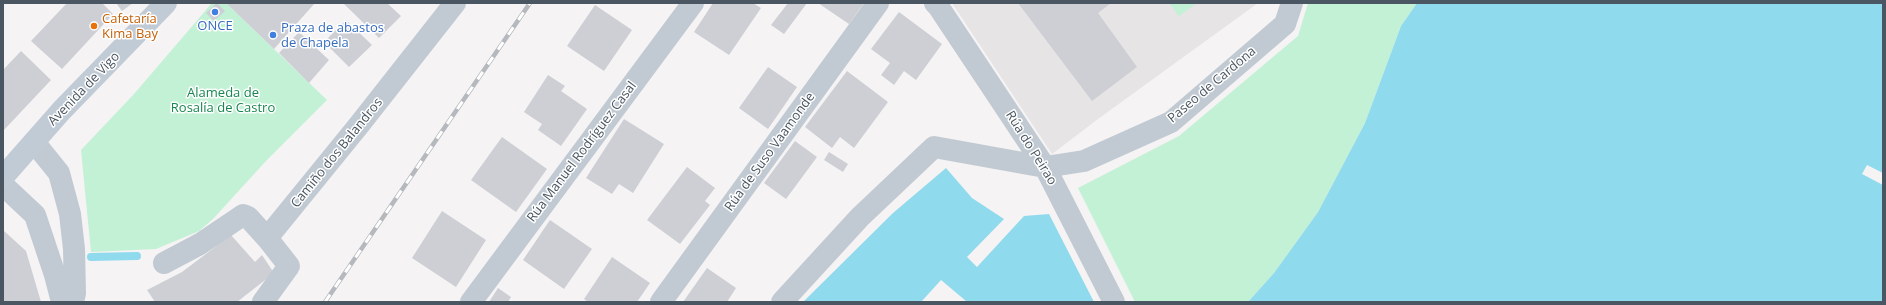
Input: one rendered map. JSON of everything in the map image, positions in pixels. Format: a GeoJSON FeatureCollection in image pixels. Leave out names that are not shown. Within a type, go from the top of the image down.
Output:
{"type":"FeatureCollection","features":[{"type":"Feature","properties":{"kind":"main road","name":"Avenida de Vigo"},"geometry":{"type":"LineString","coordinates":[[3,177],[34,142],[166,3]]}},
{"type":"Feature","properties":{"kind":"street","name":"Camiño dos Balandros"},"geometry":{"type":"LineString","coordinates":[[267,238],[359,125],[455,3]]}},
{"type":"Feature","properties":{"kind":"street","name":"Rúa Manuel Rodríguez Casal"},"geometry":{"type":"LineString","coordinates":[[471,302],[693,3]]}},
{"type":"Feature","properties":{"kind":"street","name":"Rúa de Suso Vaamonde"},"geometry":{"type":"LineString","coordinates":[[661,302],[878,3]]}},
{"type":"Feature","properties":{"kind":"street","name":"Rúa do Peirao"},"geometry":{"type":"LineString","coordinates":[[934,3],[938,6],[1046,167],[1114,302]]}},
{"type":"Feature","properties":{"kind":"street","name":"Paseo de Cardona"},"geometry":{"type":"LineString","coordinates":[[782,302],[860,217],[934,147],[1046,167],[1084,161],[1171,122],[1285,24],[1292,3]]}},
{"type":"Feature","properties":{"kind":"street"},"geometry":{"type":"LineString","coordinates":[[34,142],[59,173],[70,214],[74,248],[75,293],[73,302]]}},
{"type":"Feature","properties":{"kind":"street"},"geometry":{"type":"LineString","coordinates":[[3,185],[35,215],[55,275],[62,302]]}},
{"type":"Feature","properties":{"kind":"street"},"geometry":{"type":"LineString","coordinates":[[35,215],[56,206],[64,194]]}},
{"type":"Feature","properties":{"kind":"street"},"geometry":{"type":"LineString","coordinates":[[164,263],[200,244],[242,215],[248,217],[289,266],[263,302]]}},
{"type":"Feature","properties":{"kind":"shaded area"},"geometry":{"type":"Polygon","coordinates":[[[952,3],[1258,3],[1052,154],[952,3]]]}},
{"type":"Feature","properties":{"kind":"green space","name":"Alameda de Rosalía de Castro"},"geometry":{"type":"Polygon","coordinates":[[[212,3],[226,3],[327,100],[265,162],[213,219],[199,231],[156,249],[91,252],[81,150],[134,94],[212,3]]]}},
{"type":"Feature","properties":{"kind":"green space"},"geometry":{"type":"Polygon","coordinates":[[[1169,3],[1197,3],[1179,16],[1169,3]]]}},
{"type":"Feature","properties":{"kind":"green space"},"geometry":{"type":"Polygon","coordinates":[[[1308,3],[1417,3],[1401,26],[1365,123],[1318,212],[1274,273],[1248,302],[1135,302],[1078,188],[1179,136],[1298,36],[1308,3]]]}},
{"type":"Feature","properties":{"kind":"water"},"geometry":{"type":"Polygon","coordinates":[[[1417,3],[1883,3],[1883,302],[1248,302],[1274,273],[1318,212],[1365,123],[1401,26],[1417,3]]]}},
{"type":"Feature","properties":{"kind":"water"},"geometry":{"type":"Polygon","coordinates":[[[946,168],[972,198],[1004,219],[967,257],[977,267],[1024,216],[1049,214],[1094,302],[965,302],[966,301],[941,280],[921,302],[803,302],[893,213],[946,168]]]}},
{"type":"Feature","properties":{"kind":"pier"},"geometry":{"type":"Polygon","coordinates":[[[1867,165],[1883,173],[1883,185],[1862,174],[1867,165]]]}},
{"type":"Feature","properties":{"kind":"building"},"geometry":{"type":"Polygon","coordinates":[[[67,3],[102,3],[113,14],[62,69],[31,41],[67,3]]]}},
{"type":"Feature","properties":{"kind":"building"},"geometry":{"type":"Polygon","coordinates":[[[116,3],[133,3],[122,11],[116,3]]]}},
{"type":"Feature","properties":{"kind":"building","name":"ONCE"},"geometry":{"type":"Polygon","coordinates":[[[217,3],[225,11],[214,21],[206,13],[217,3]]]}},
{"type":"Feature","properties":{"kind":"building","name":"Praza de abastos de Chapela"},"geometry":{"type":"Polygon","coordinates":[[[226,3],[315,3],[274,49],[226,3]]]}},
{"type":"Feature","properties":{"kind":"building"},"geometry":{"type":"Polygon","coordinates":[[[343,3],[387,3],[401,16],[379,38],[343,3]]]}},
{"type":"Feature","properties":{"kind":"building"},"geometry":{"type":"Polygon","coordinates":[[[713,3],[753,3],[761,8],[729,55],[694,32],[713,3]]]}},
{"type":"Feature","properties":{"kind":"building"},"geometry":{"type":"Polygon","coordinates":[[[788,3],[807,3],[784,34],[771,25],[788,3]]]}},
{"type":"Feature","properties":{"kind":"building"},"geometry":{"type":"Polygon","coordinates":[[[818,3],[864,3],[849,24],[818,3]]]}},
{"type":"Feature","properties":{"kind":"building"},"geometry":{"type":"Polygon","coordinates":[[[1018,3],[1111,3],[1098,13],[1137,67],[1092,101],[1018,3]]]}},
{"type":"Feature","properties":{"kind":"building"},"geometry":{"type":"Polygon","coordinates":[[[595,5],[632,30],[604,71],[567,46],[595,5]]]}},
{"type":"Feature","properties":{"kind":"building"},"geometry":{"type":"Polygon","coordinates":[[[899,12],[942,44],[916,80],[904,71],[894,85],[881,75],[890,63],[871,49],[899,12]]]}},
{"type":"Feature","properties":{"kind":"building"},"geometry":{"type":"Polygon","coordinates":[[[346,20],[372,45],[349,67],[324,42],[346,20]]]}},
{"type":"Feature","properties":{"kind":"building"},"geometry":{"type":"Polygon","coordinates":[[[299,32],[329,60],[309,83],[279,53],[299,32]]]}},
{"type":"Feature","properties":{"kind":"building"},"geometry":{"type":"Polygon","coordinates":[[[21,51],[51,80],[3,131],[3,70],[21,51]]]}},
{"type":"Feature","properties":{"kind":"building"},"geometry":{"type":"Polygon","coordinates":[[[768,67],[797,87],[768,129],[739,108],[768,67]]]}},
{"type":"Feature","properties":{"kind":"building"},"geometry":{"type":"Polygon","coordinates":[[[847,71],[888,102],[854,148],[840,137],[832,148],[805,127],[847,71]]]}},
{"type":"Feature","properties":{"kind":"building"},"geometry":{"type":"Polygon","coordinates":[[[548,75],[565,86],[561,91],[587,109],[561,146],[538,130],[542,124],[524,112],[548,75]]]}},
{"type":"Feature","properties":{"kind":"building"},"geometry":{"type":"Polygon","coordinates":[[[624,119],[664,144],[633,193],[619,184],[612,194],[586,178],[624,119]]]}},
{"type":"Feature","properties":{"kind":"building"},"geometry":{"type":"Polygon","coordinates":[[[502,137],[547,169],[516,212],[471,180],[502,137]]]}},
{"type":"Feature","properties":{"kind":"building"},"geometry":{"type":"Polygon","coordinates":[[[795,141],[817,157],[786,199],[764,183],[795,141]]]}},
{"type":"Feature","properties":{"kind":"building"},"geometry":{"type":"Polygon","coordinates":[[[829,152],[848,164],[843,172],[824,160],[829,152]]]}},
{"type":"Feature","properties":{"kind":"building"},"geometry":{"type":"Polygon","coordinates":[[[687,167],[715,188],[705,201],[710,205],[680,244],[647,220],[687,167]]]}},
{"type":"Feature","properties":{"kind":"building"},"geometry":{"type":"Polygon","coordinates":[[[442,211],[486,240],[456,287],[412,258],[442,211]]]}},
{"type":"Feature","properties":{"kind":"building"},"geometry":{"type":"Polygon","coordinates":[[[550,220],[592,249],[564,289],[523,260],[550,220]]]}},
{"type":"Feature","properties":{"kind":"building"},"geometry":{"type":"Polygon","coordinates":[[[3,230],[26,251],[41,302],[3,302],[3,230]]]}},
{"type":"Feature","properties":{"kind":"building"},"geometry":{"type":"Polygon","coordinates":[[[231,235],[255,262],[262,255],[274,273],[237,302],[155,302],[147,290],[182,272],[231,235]]]}},
{"type":"Feature","properties":{"kind":"building"},"geometry":{"type":"Polygon","coordinates":[[[612,257],[650,283],[637,302],[588,302],[584,299],[612,257]]]}},
{"type":"Feature","properties":{"kind":"building"},"geometry":{"type":"Polygon","coordinates":[[[707,268],[736,288],[727,302],[683,302],[707,268]]]}},
{"type":"Feature","properties":{"kind":"building"},"geometry":{"type":"Polygon","coordinates":[[[498,288],[511,297],[508,302],[489,302],[498,288]]]}},
{"type":"Feature","properties":{"kind":"waterway"},"geometry":{"type":"LineString","coordinates":[[91,257],[137,256]]}},
{"type":"Feature","properties":{"kind":"railway"},"geometry":{"type":"LineString","coordinates":[[325,302],[530,3]]}},
{"type":"Feature","properties":{"kind":"place","name":"ONCE"},"geometry":{"type":"Point","coordinates":[215,12]}},
{"type":"Feature","properties":{"kind":"place","name":"Cafetaría Kima Bay"},"geometry":{"type":"Point","coordinates":[94,26]}},
{"type":"Feature","properties":{"kind":"place","name":"Praza de abastos de Chapela"},"geometry":{"type":"Point","coordinates":[273,35]}}]}
